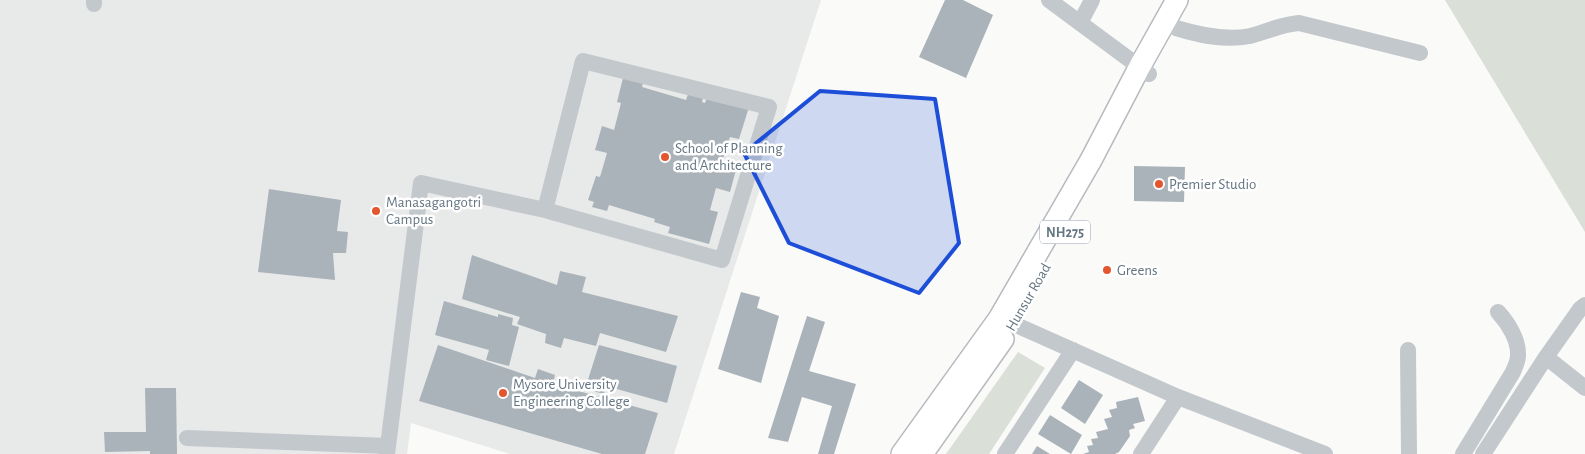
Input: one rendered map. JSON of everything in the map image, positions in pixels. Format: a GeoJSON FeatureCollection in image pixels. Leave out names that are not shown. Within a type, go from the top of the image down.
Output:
{"type":"FeatureCollection","features":[{"type":"Feature","properties":{"kind":"main road"},"geometry":{"type":"LineString","coordinates":[[902,454],[1000,319],[1145,70],[1177,0]]}},
{"type":"Feature","properties":{"kind":"main road","name":"Hunsur Road"},"geometry":{"type":"LineString","coordinates":[[922,454],[1014,324],[1145,70],[1176,28],[1192,0]]}},
{"type":"Feature","properties":{"kind":"street"},"geometry":{"type":"LineString","coordinates":[[1049,0],[1145,70]]}},
{"type":"Feature","properties":{"kind":"street"},"geometry":{"type":"LineString","coordinates":[[1080,23],[1092,0]]}},
{"type":"Feature","properties":{"kind":"street"},"geometry":{"type":"LineString","coordinates":[[1176,28],[1204,36],[1232,37],[1251,35],[1286,24],[1299,23],[1420,53]]}},
{"type":"Feature","properties":{"kind":"street"},"geometry":{"type":"LineString","coordinates":[[187,438],[294,448],[388,450],[421,183],[545,210],[722,260],[769,107],[583,61],[545,210]]}},
{"type":"Feature","properties":{"kind":"street"},"geometry":{"type":"LineString","coordinates":[[1482,454],[1546,357],[1580,309],[1585,305]]}},
{"type":"Feature","properties":{"kind":"street"},"geometry":{"type":"LineString","coordinates":[[1463,454],[1513,372],[1518,356],[1512,334],[1505,320],[1498,312]]}},
{"type":"Feature","properties":{"kind":"street"},"geometry":{"type":"LineString","coordinates":[[1014,324],[1178,397],[1322,453]]}},
{"type":"Feature","properties":{"kind":"street"},"geometry":{"type":"LineString","coordinates":[[1006,454],[1074,350]]}},
{"type":"Feature","properties":{"kind":"street"},"geometry":{"type":"LineString","coordinates":[[1408,350],[1409,454]]}},
{"type":"Feature","properties":{"kind":"street"},"geometry":{"type":"LineString","coordinates":[[1546,357],[1585,388]]}},
{"type":"Feature","properties":{"kind":"street"},"geometry":{"type":"LineString","coordinates":[[1141,454],[1178,397]]}},
{"type":"Feature","properties":{"kind":"highlighted area"},"geometry":{"type":"Polygon","coordinates":[[[820,91],[935,99],[959,243],[919,293],[789,243],[744,153],[820,91]]]}},
{"type":"Feature","properties":{"kind":"shaded area","name":"Manasagangotri Campus"},"geometry":{"type":"Polygon","coordinates":[[[0,0],[821,0],[674,454],[510,454],[411,423],[407,454],[0,454],[0,0]]]}},
{"type":"Feature","properties":{"kind":"shaded area"},"geometry":{"type":"Polygon","coordinates":[[[1445,0],[1585,0],[1585,232],[1445,0]]]}},
{"type":"Feature","properties":{"kind":"shaded area"},"geometry":{"type":"Polygon","coordinates":[[[1018,352],[1045,368],[989,454],[946,454],[1018,352]]]}},
{"type":"Feature","properties":{"kind":"building"},"geometry":{"type":"Polygon","coordinates":[[[945,0],[963,0],[993,15],[966,78],[919,57],[945,0]]]}},
{"type":"Feature","properties":{"kind":"building","name":"School of Planning and Architecture"},"geometry":{"type":"Polygon","coordinates":[[[623,78],[644,80],[642,87],[686,100],[688,94],[703,98],[702,102],[705,103],[708,95],[749,107],[739,139],[730,137],[722,162],[737,166],[730,192],[716,188],[710,210],[718,212],[709,244],[668,233],[670,227],[654,222],[655,219],[609,205],[607,211],[592,207],[594,202],[588,200],[596,176],[600,177],[607,153],[595,150],[602,126],[614,130],[621,103],[617,102],[623,78]]]}},
{"type":"Feature","properties":{"kind":"building","name":"Premier Studio"},"geometry":{"type":"Polygon","coordinates":[[[1134,166],[1185,167],[1184,202],[1134,201],[1134,166]]]}},
{"type":"Feature","properties":{"kind":"building"},"geometry":{"type":"Polygon","coordinates":[[[269,189],[341,200],[337,231],[348,232],[346,253],[333,253],[335,280],[258,272],[269,189]]]}},
{"type":"Feature","properties":{"kind":"building","name":"Mysore University Engineering College"},"geometry":{"type":"Polygon","coordinates":[[[472,255],[557,285],[560,271],[586,277],[582,292],[678,316],[666,352],[600,333],[596,346],[564,338],[561,348],[545,343],[546,334],[517,324],[520,317],[462,299],[472,255]]]}},
{"type":"Feature","properties":{"kind":"building"},"geometry":{"type":"Polygon","coordinates":[[[741,292],[760,297],[757,308],[779,316],[761,383],[718,369],[741,292]]]}},
{"type":"Feature","properties":{"kind":"building","name":"Mysore University Engineering College"},"geometry":{"type":"Polygon","coordinates":[[[444,301],[498,317],[498,314],[513,318],[512,325],[519,327],[509,366],[486,360],[489,350],[435,335],[444,301]]]}},
{"type":"Feature","properties":{"kind":"building"},"geometry":{"type":"Polygon","coordinates":[[[807,316],[825,322],[809,371],[856,384],[834,454],[818,454],[832,406],[802,397],[788,442],[768,438],[807,316]]]}},
{"type":"Feature","properties":{"kind":"building","name":"Mysore University Engineering College"},"geometry":{"type":"Polygon","coordinates":[[[438,345],[535,378],[538,369],[555,375],[553,384],[658,413],[645,454],[602,454],[419,401],[438,345]]]}},
{"type":"Feature","properties":{"kind":"building","name":"Mysore University Engineering College"},"geometry":{"type":"Polygon","coordinates":[[[599,345],[677,366],[667,403],[606,386],[604,394],[585,389],[599,345]]]}},
{"type":"Feature","properties":{"kind":"building"},"geometry":{"type":"Polygon","coordinates":[[[1079,380],[1103,395],[1085,424],[1061,408],[1079,380]]]}},
{"type":"Feature","properties":{"kind":"building"},"geometry":{"type":"Polygon","coordinates":[[[145,388],[176,388],[177,454],[150,454],[150,451],[105,452],[104,432],[146,432],[145,388]]]}},
{"type":"Feature","properties":{"kind":"building"},"geometry":{"type":"Polygon","coordinates":[[[1138,397],[1145,421],[1133,424],[1135,428],[1129,430],[1130,436],[1119,452],[1115,454],[1083,454],[1089,452],[1087,446],[1093,445],[1091,439],[1098,438],[1096,432],[1108,429],[1104,419],[1112,417],[1109,410],[1117,408],[1116,402],[1138,397]]]}},
{"type":"Feature","properties":{"kind":"building"},"geometry":{"type":"Polygon","coordinates":[[[1050,415],[1082,435],[1071,454],[1038,434],[1050,415]]]}},
{"type":"Feature","properties":{"kind":"building"},"geometry":{"type":"Polygon","coordinates":[[[1037,446],[1050,454],[1032,454],[1037,446]]]}},
{"type":"Feature","properties":{"kind":"place","name":"School of Planning and Architecture"},"geometry":{"type":"Point","coordinates":[665,157]}},
{"type":"Feature","properties":{"kind":"place","name":"Premier Studio"},"geometry":{"type":"Point","coordinates":[1159,184]}},
{"type":"Feature","properties":{"kind":"place","name":"Manasagangotri Campus"},"geometry":{"type":"Point","coordinates":[376,211]}},
{"type":"Feature","properties":{"kind":"place","name":"Greens"},"geometry":{"type":"Point","coordinates":[1107,270]}},
{"type":"Feature","properties":{"kind":"place","name":"Mysore University Engineering College"},"geometry":{"type":"Point","coordinates":[503,393]}}]}
